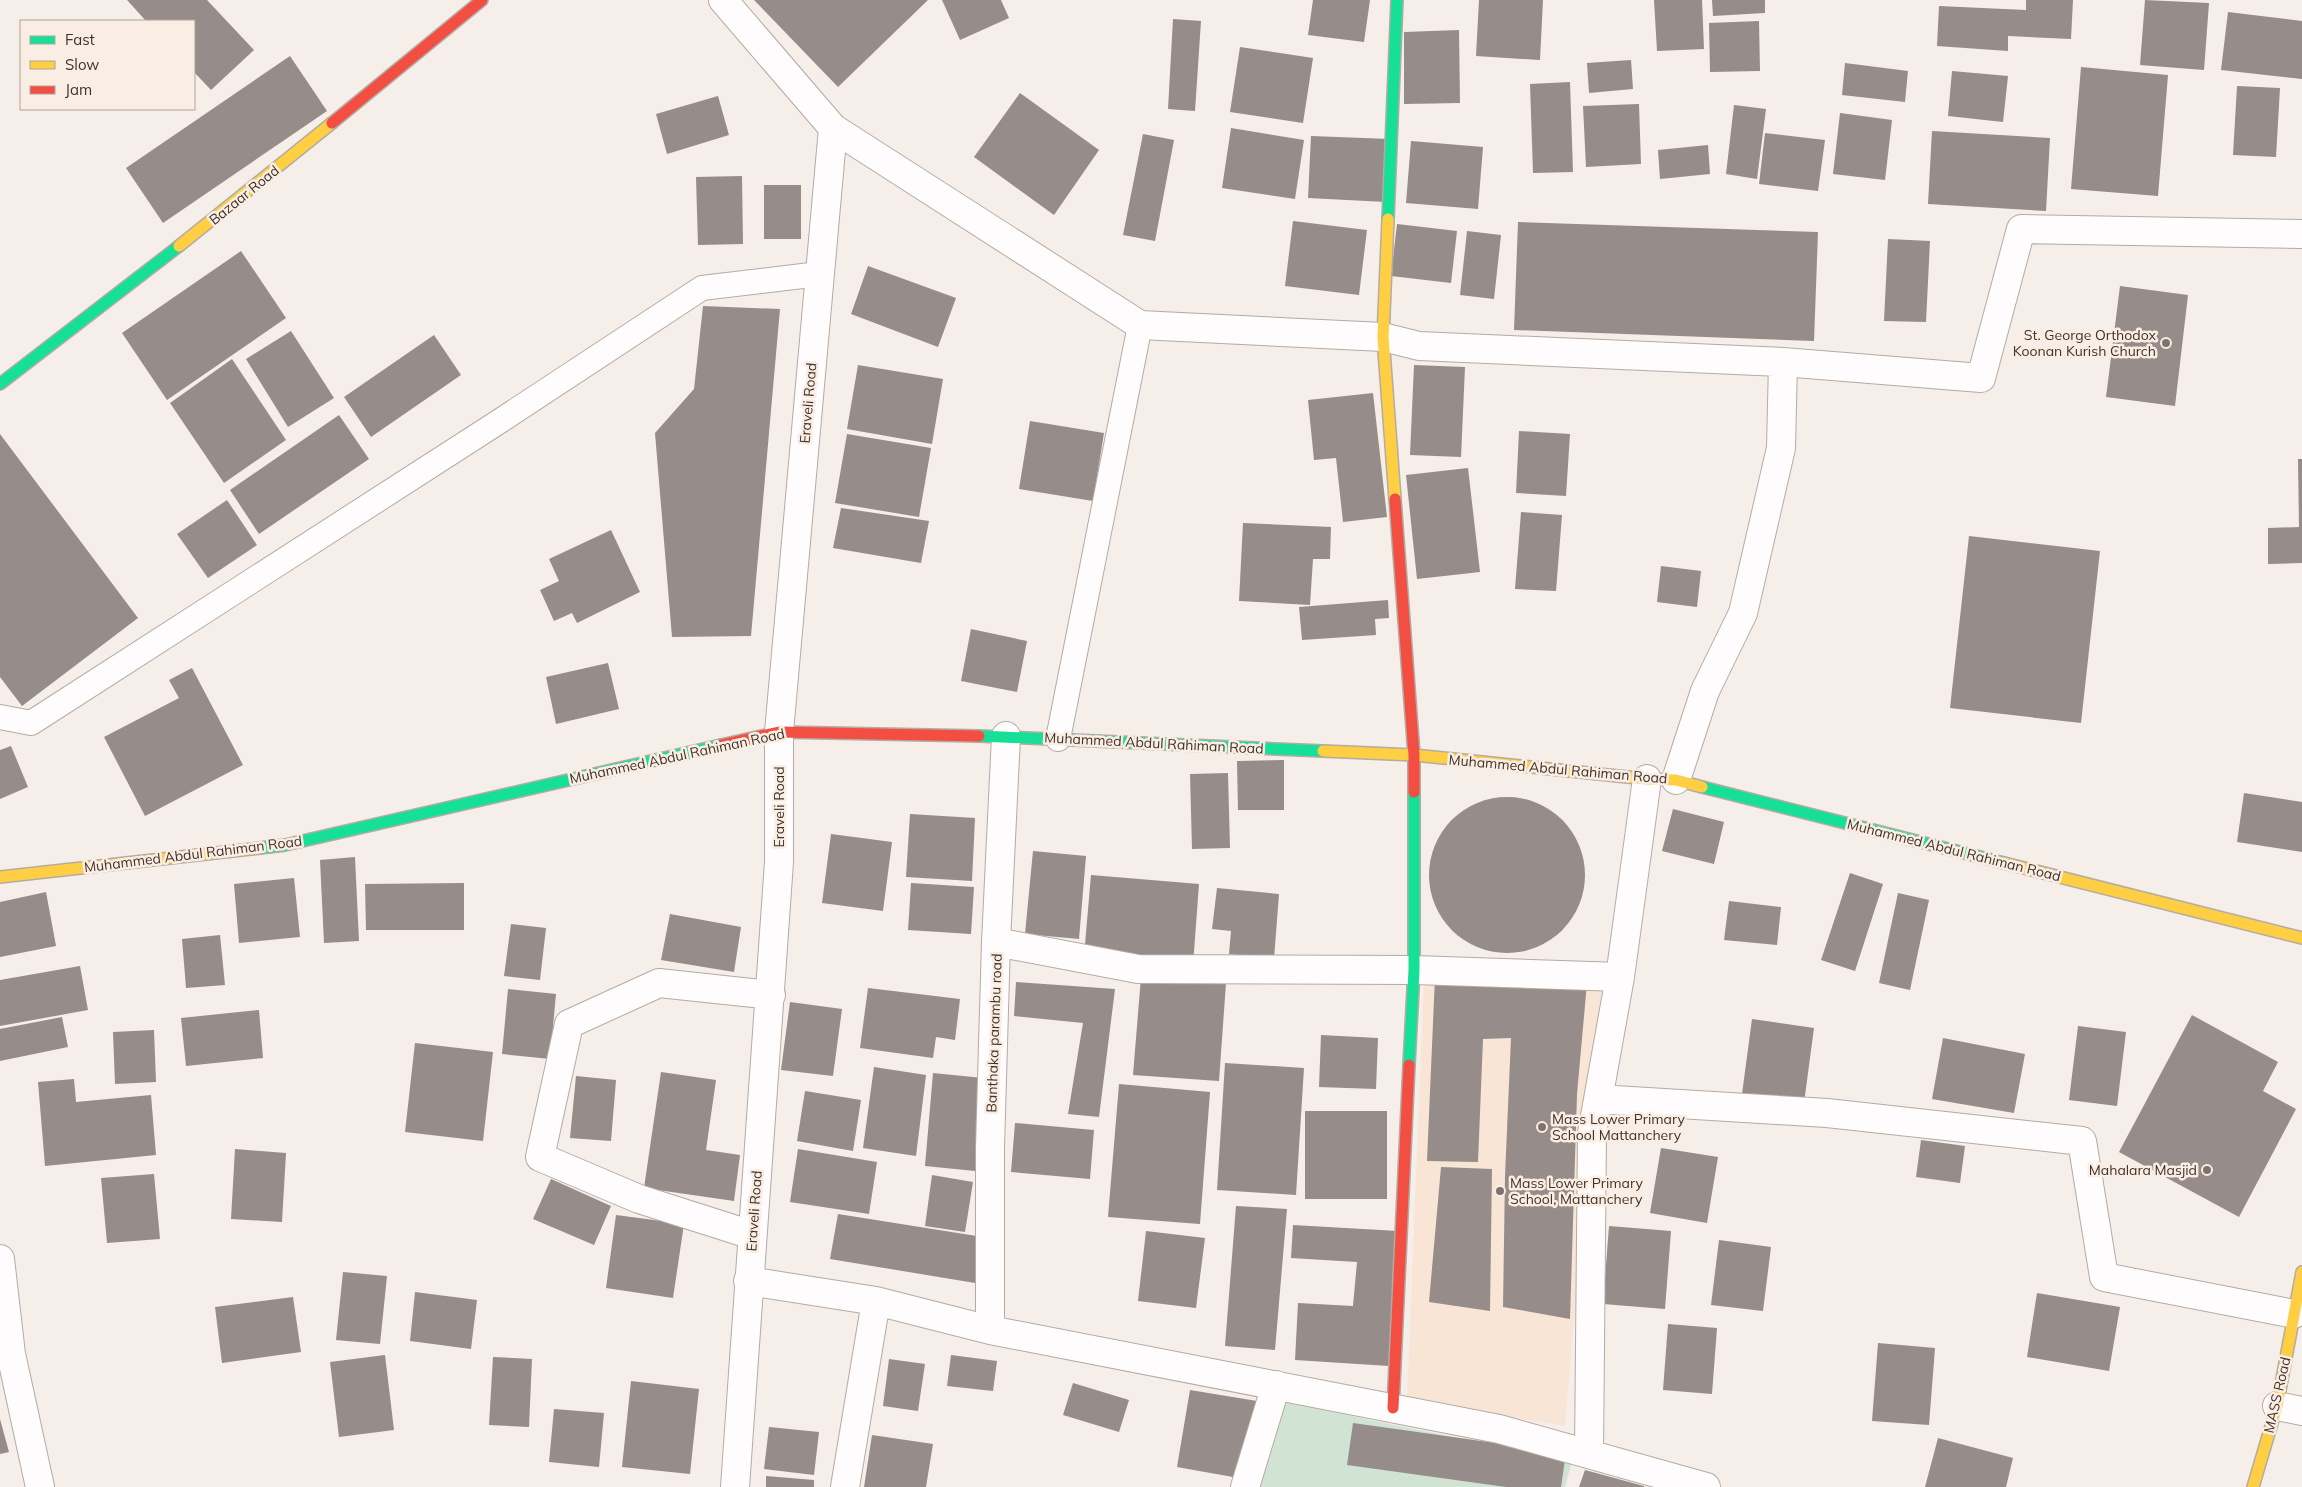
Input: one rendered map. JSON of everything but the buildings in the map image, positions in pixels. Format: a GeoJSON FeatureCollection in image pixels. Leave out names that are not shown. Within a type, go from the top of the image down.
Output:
{"type":"FeatureCollection","features":[{"type":"Feature","properties":{"kind":"street","name":"Bazaar Road"},"geometry":{"type":"LineString","coordinates":[[0,384],[207,225],[482,0]]}},
{"type":"Feature","properties":{"kind":"street"},"geometry":{"type":"LineString","coordinates":[[723,0],[833,128],[1140,325],[1383,337],[1419,346],[1783,362],[1981,378],[2022,229],[2302,234]]}},
{"type":"Feature","properties":{"kind":"street"},"geometry":{"type":"LineString","coordinates":[[1392,1408],[1414,970],[1414,755],[1383,337],[1397,0]]}},
{"type":"Feature","properties":{"kind":"street","name":"Eraveli Road"},"geometry":{"type":"LineString","coordinates":[[735,1487],[779,862],[779,732],[833,128]]}},
{"type":"Feature","properties":{"kind":"street"},"geometry":{"type":"LineString","coordinates":[[1676,780],[1705,691],[1743,613],[1781,448],[1783,362]]}},
{"type":"Feature","properties":{"kind":"street","name":"Muhammed Abdul Rahiman Road"},"geometry":{"type":"LineString","coordinates":[[0,877],[284,845],[779,732],[1006,736],[1414,755],[1647,779],[1676,780],[2302,938]]}},
{"type":"Feature","properties":{"kind":"street","name":"Banthaka parambu road"},"geometry":{"type":"LineString","coordinates":[[990,1330],[990,1147],[996,942],[1006,736]]}},
{"type":"Feature","properties":{"kind":"street"},"geometry":{"type":"LineString","coordinates":[[1589,1453],[1592,1133],[1620,977],[1647,779]]}},
{"type":"Feature","properties":{"kind":"street"},"geometry":{"type":"LineString","coordinates":[[996,942],[1138,969],[1414,970],[1620,977]]}},
{"type":"Feature","properties":{"kind":"street"},"geometry":{"type":"LineString","coordinates":[[752,1235],[639,1199],[540,1157],[569,1024],[660,983],[771,995]]}},
{"type":"Feature","properties":{"kind":"street"},"geometry":{"type":"LineString","coordinates":[[1598,1099],[1827,1113],[2082,1141],[2104,1277],[2294,1314]]}},
{"type":"Feature","properties":{"kind":"street"},"geometry":{"type":"LineString","coordinates":[[0,1259],[5,1356],[40,1487]]}},
{"type":"Feature","properties":{"kind":"street","name":"MASS Road"},"geometry":{"type":"LineString","coordinates":[[2253,1487],[2289,1408],[2294,1314],[2302,1272]]}},
{"type":"Feature","properties":{"kind":"street"},"geometry":{"type":"LineString","coordinates":[[748,1281],[876,1301],[990,1330],[1499,1429],[1706,1487]]}},
{"type":"Feature","properties":{"kind":"street"},"geometry":{"type":"LineString","coordinates":[[845,1487],[876,1301]]}},
{"type":"Feature","properties":{"kind":"street"},"geometry":{"type":"LineString","coordinates":[[1244,1487],[1276,1385]]}},
{"type":"Feature","properties":{"kind":"lane"},"geometry":{"type":"LineString","coordinates":[[0,717],[31,723],[500,421],[702,288],[820,274]]}},
{"type":"Feature","properties":{"kind":"lane"},"geometry":{"type":"LineString","coordinates":[[1058,739],[1140,325]]}},
{"type":"Feature","properties":{"kind":"shaded area","name":"Mass Lower Primary School, Mattanchery"},"geometry":{"type":"Polygon","coordinates":[[[1424,981],[1602,981],[1565,1426],[1407,1401],[1424,981]]]}},
{"type":"Feature","properties":{"kind":"green space"},"geometry":{"type":"Polygon","coordinates":[[[1287,1399],[1360,1418],[1572,1461],[1565,1487],[1258,1487],[1287,1399]]]}},
{"type":"Feature","properties":{"kind":"traffic: fast"},"geometry":{"type":"LineString","coordinates":[[1388,219],[1397,0]]}},
{"type":"Feature","properties":{"kind":"traffic: fast"},"geometry":{"type":"LineString","coordinates":[[0,384],[179,246]]}},
{"type":"Feature","properties":{"kind":"traffic: fast"},"geometry":{"type":"LineString","coordinates":[[979,736],[1323,751]]}},
{"type":"Feature","properties":{"kind":"traffic: fast"},"geometry":{"type":"LineString","coordinates":[[260,848],[285,845],[721,745]]}},
{"type":"Feature","properties":{"kind":"traffic: fast"},"geometry":{"type":"LineString","coordinates":[[1702,787],[2004,863]]}},
{"type":"Feature","properties":{"kind":"traffic: fast"},"geometry":{"type":"LineString","coordinates":[[1409,1065],[1414,970],[1414,792]]}},
{"type":"Feature","properties":{"kind":"traffic: slow"},"geometry":{"type":"LineString","coordinates":[[179,246],[332,123]]}},
{"type":"Feature","properties":{"kind":"traffic: slow"},"geometry":{"type":"LineString","coordinates":[[1388,219],[1383,337],[1395,499]]}},
{"type":"Feature","properties":{"kind":"traffic: slow"},"geometry":{"type":"LineString","coordinates":[[1323,751],[1414,755],[1647,779],[1676,780],[1702,787]]}},
{"type":"Feature","properties":{"kind":"traffic: slow"},"geometry":{"type":"LineString","coordinates":[[0,877],[260,848]]}},
{"type":"Feature","properties":{"kind":"traffic: slow"},"geometry":{"type":"LineString","coordinates":[[2004,863],[2302,938]]}},
{"type":"Feature","properties":{"kind":"traffic: slow"},"geometry":{"type":"LineString","coordinates":[[2253,1487],[2277,1406],[2302,1272]]}},
{"type":"Feature","properties":{"kind":"traffic: jam"},"geometry":{"type":"LineString","coordinates":[[332,123],[482,0]]}},
{"type":"Feature","properties":{"kind":"traffic: jam"},"geometry":{"type":"LineString","coordinates":[[1395,499],[1414,755],[1414,792]]}},
{"type":"Feature","properties":{"kind":"traffic: jam"},"geometry":{"type":"LineString","coordinates":[[721,745],[779,732],[979,736]]}},
{"type":"Feature","properties":{"kind":"traffic: jam"},"geometry":{"type":"LineString","coordinates":[[1393,1408],[1409,1065]]}},
{"type":"Feature","properties":{"kind":"place","name":"St. George Orthodox Koonan Kurish Church"},"geometry":{"type":"Point","coordinates":[2166,343]}},
{"type":"Feature","properties":{"kind":"place","name":"Mass Lower Primary School Mattanchery"},"geometry":{"type":"Point","coordinates":[1542,1127]}},
{"type":"Feature","properties":{"kind":"place","name":"Mahalara Masjid"},"geometry":{"type":"Point","coordinates":[2207,1170]}},
{"type":"Feature","properties":{"kind":"place","name":"Mass Lower Primary School, Mattanchery"},"geometry":{"type":"Point","coordinates":[1500,1191]}}]}
